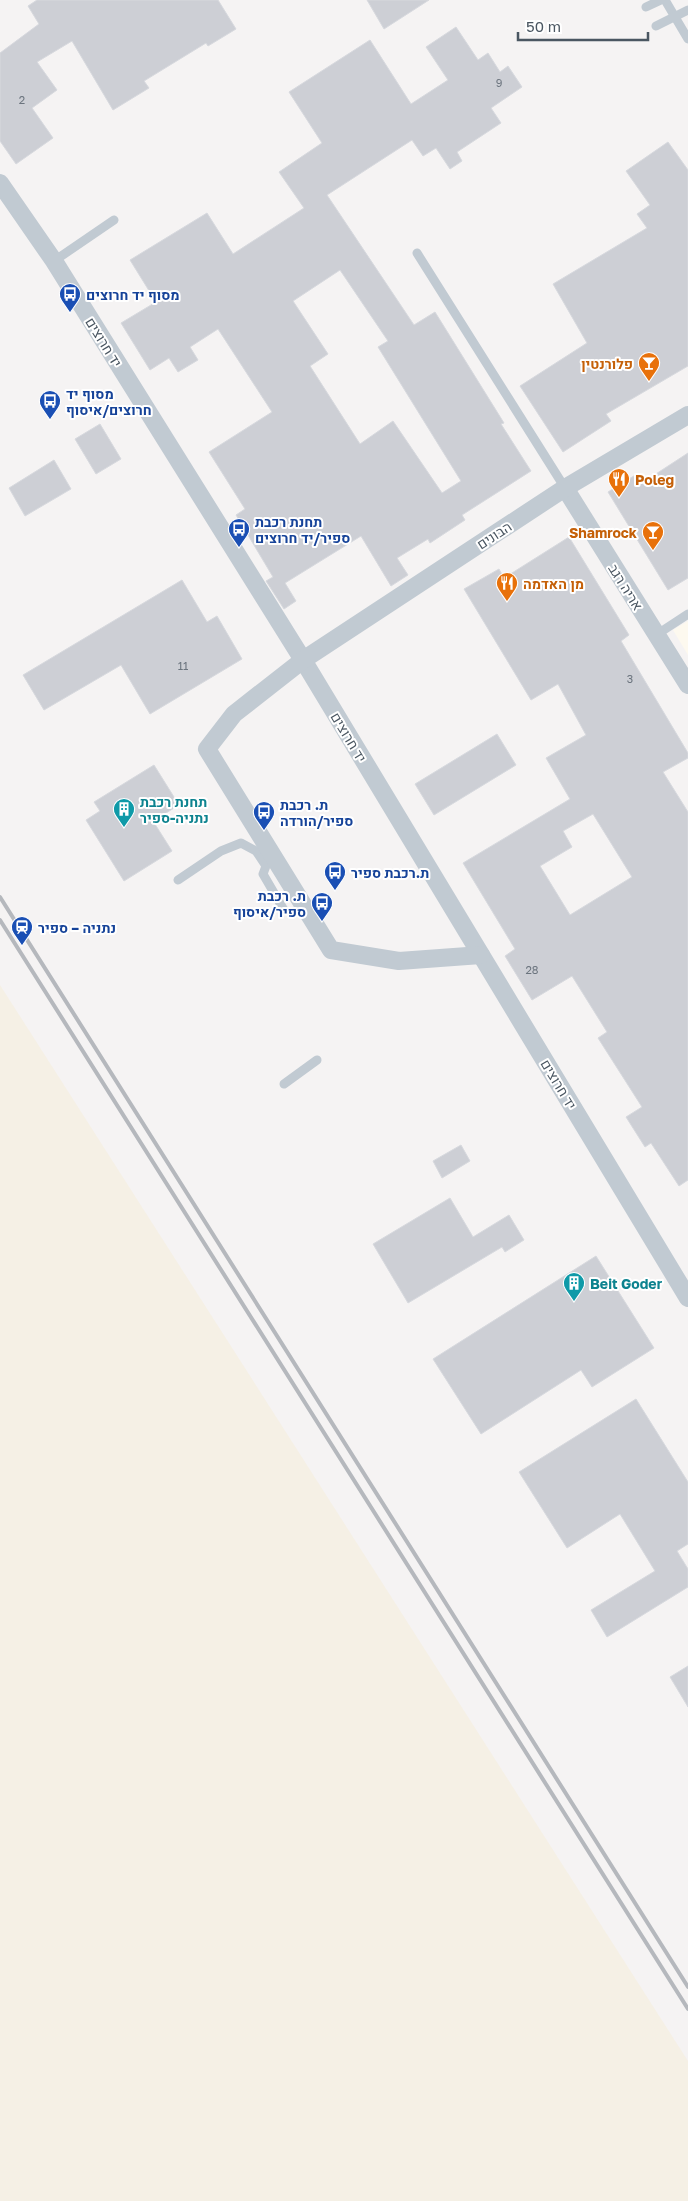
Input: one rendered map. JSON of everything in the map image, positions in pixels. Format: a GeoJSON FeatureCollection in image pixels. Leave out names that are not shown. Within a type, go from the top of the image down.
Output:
{"type":"FeatureCollection","features":[{"type":"Feature","properties":{"kind":"street","name":"יד חרוצים"},"geometry":{"type":"LineString","coordinates":[[0,183],[54,261],[303,660],[688,1298]]}},
{"type":"Feature","properties":{"kind":"street","name":"הבונים"},"geometry":{"type":"LineString","coordinates":[[481,955],[399,961],[331,950],[207,749],[234,714],[303,660],[565,488],[688,415]]}},
{"type":"Feature","properties":{"kind":"street","name":"אריה רגב"},"geometry":{"type":"LineString","coordinates":[[565,488],[688,685]]}},
{"type":"Feature","properties":{"kind":"lane"},"geometry":{"type":"LineString","coordinates":[[646,8],[661,0]]}},
{"type":"Feature","properties":{"kind":"lane"},"geometry":{"type":"LineString","coordinates":[[665,0],[688,39]]}},
{"type":"Feature","properties":{"kind":"lane"},"geometry":{"type":"LineString","coordinates":[[656,26],[688,10]]}},
{"type":"Feature","properties":{"kind":"lane"},"geometry":{"type":"LineString","coordinates":[[54,261],[114,220]]}},
{"type":"Feature","properties":{"kind":"lane"},"geometry":{"type":"LineString","coordinates":[[417,253],[565,488]]}},
{"type":"Feature","properties":{"kind":"lane"},"geometry":{"type":"LineString","coordinates":[[656,634],[688,614]]}},
{"type":"Feature","properties":{"kind":"lane"},"geometry":{"type":"LineString","coordinates":[[178,880],[221,851],[241,843],[256,852],[266,866],[264,874],[284,910]]}},
{"type":"Feature","properties":{"kind":"lane"},"geometry":{"type":"LineString","coordinates":[[284,1084],[317,1060]]}},
{"type":"Feature","properties":{"kind":"shaded area"},"geometry":{"type":"Polygon","coordinates":[[[688,621],[688,655],[673,630],[688,621]]]}},
{"type":"Feature","properties":{"kind":"sand"},"geometry":{"type":"Polygon","coordinates":[[[0,985],[688,2061],[688,2201],[0,2201],[0,985]]]}},
{"type":"Feature","properties":{"kind":"building"},"geometry":{"type":"Polygon","coordinates":[[[37,0],[218,0],[236,29],[208,46],[206,43],[144,81],[149,88],[113,110],[72,41],[37,62],[57,90],[32,108],[53,138],[16,164],[0,141],[0,53],[39,24],[28,6],[37,0]]]}},
{"type":"Feature","properties":{"kind":"building"},"geometry":{"type":"Polygon","coordinates":[[[367,0],[429,0],[384,29],[367,0]]]}},
{"type":"Feature","properties":{"kind":"building"},"geometry":{"type":"Polygon","coordinates":[[[456,27],[478,60],[488,53],[500,72],[508,66],[522,87],[491,108],[501,123],[457,152],[462,161],[450,169],[436,148],[423,156],[412,140],[327,195],[414,325],[435,312],[504,423],[501,424],[531,471],[462,515],[465,520],[430,543],[428,539],[397,558],[408,575],[391,586],[361,536],[285,583],[296,601],[284,609],[266,581],[273,577],[236,515],[245,509],[209,452],[272,412],[218,329],[190,347],[198,360],[178,372],[169,358],[150,370],[121,323],[156,302],[130,260],[207,213],[233,254],[304,208],[279,172],[322,143],[289,92],[370,40],[411,104],[448,80],[426,47],[456,27]],[[340,270],[293,301],[328,354],[310,366],[360,444],[393,421],[442,493],[461,481],[378,347],[388,341],[340,270]]]}},
{"type":"Feature","properties":{"kind":"building"},"geometry":{"type":"Polygon","coordinates":[[[668,142],[688,170],[688,366],[606,414],[611,421],[563,452],[520,386],[587,343],[553,284],[647,228],[637,214],[650,205],[626,171],[668,142]]]}},
{"type":"Feature","properties":{"kind":"building"},"geometry":{"type":"Polygon","coordinates":[[[100,424],[121,459],[96,474],[75,439],[100,424]]]}},
{"type":"Feature","properties":{"kind":"building"},"geometry":{"type":"Polygon","coordinates":[[[688,453],[688,578],[668,590],[608,492],[637,474],[642,483],[688,453]]]}},
{"type":"Feature","properties":{"kind":"building"},"geometry":{"type":"Polygon","coordinates":[[[54,460],[71,489],[25,516],[9,488],[54,460]]]}},
{"type":"Feature","properties":{"kind":"building"},"geometry":{"type":"Polygon","coordinates":[[[569,537],[629,635],[621,641],[688,753],[688,758],[663,772],[688,812],[688,1180],[679,1186],[651,1143],[645,1147],[626,1117],[642,1107],[598,1038],[607,1032],[572,976],[532,1000],[505,956],[515,949],[463,863],[570,799],[546,758],[586,735],[558,684],[531,700],[464,589],[499,569],[504,578],[569,537]],[[593,814],[563,831],[572,847],[540,866],[570,915],[632,877],[593,814]]]}},
{"type":"Feature","properties":{"kind":"building"},"geometry":{"type":"Polygon","coordinates":[[[182,580],[207,622],[217,616],[242,659],[150,714],[121,665],[44,710],[23,675],[182,580]]]}},
{"type":"Feature","properties":{"kind":"building"},"geometry":{"type":"Polygon","coordinates":[[[497,734],[516,765],[434,815],[415,784],[497,734]]]}},
{"type":"Feature","properties":{"kind":"building","name":"תחנת רכבת נתניה-ספיר"},"geometry":{"type":"Polygon","coordinates":[[[154,765],[179,805],[153,821],[172,851],[124,881],[86,820],[100,811],[94,802],[154,765]]]}},
{"type":"Feature","properties":{"kind":"building"},"geometry":{"type":"Polygon","coordinates":[[[461,1145],[470,1161],[442,1178],[433,1161],[461,1145]]]}},
{"type":"Feature","properties":{"kind":"building"},"geometry":{"type":"Polygon","coordinates":[[[450,1198],[473,1237],[509,1215],[524,1240],[505,1252],[502,1247],[408,1303],[373,1244],[450,1198]]]}},
{"type":"Feature","properties":{"kind":"building","name":"Beit Goder"},"geometry":{"type":"Polygon","coordinates":[[[596,1256],[654,1348],[592,1387],[581,1370],[481,1434],[433,1359],[596,1256]]]}},
{"type":"Feature","properties":{"kind":"building"},"geometry":{"type":"Polygon","coordinates":[[[636,1399],[688,1482],[688,1544],[677,1551],[688,1569],[688,1587],[607,1637],[591,1610],[655,1571],[620,1514],[567,1548],[519,1472],[636,1399]]]}},
{"type":"Feature","properties":{"kind":"building"},"geometry":{"type":"Polygon","coordinates":[[[688,1666],[688,1707],[670,1677],[688,1666]]]}},
{"type":"Feature","properties":{"kind":"railway"},"geometry":{"type":"LineString","coordinates":[[0,897],[688,1987]]}},
{"type":"Feature","properties":{"kind":"railway"},"geometry":{"type":"LineString","coordinates":[[0,920],[688,2009]]}},
{"type":"Feature","properties":{"kind":"place","name":"מסוף יד חרוצים"},"geometry":{"type":"Point","coordinates":[70,313]}},
{"type":"Feature","properties":{"kind":"place","name":"פלורנטין"},"geometry":{"type":"Point","coordinates":[649,382]}},
{"type":"Feature","properties":{"kind":"place","name":"מסוף יד חרוצים/איסוף"},"geometry":{"type":"Point","coordinates":[50,420]}},
{"type":"Feature","properties":{"kind":"place","name":"Poleg"},"geometry":{"type":"Point","coordinates":[619,498]}},
{"type":"Feature","properties":{"kind":"place","name":"תחנת רכבת ספיר/יד חרוצים"},"geometry":{"type":"Point","coordinates":[239,548]}},
{"type":"Feature","properties":{"kind":"place","name":"Shamrock"},"geometry":{"type":"Point","coordinates":[653,551]}},
{"type":"Feature","properties":{"kind":"place","name":"מן האדמה"},"geometry":{"type":"Point","coordinates":[507,602]}},
{"type":"Feature","properties":{"kind":"place","name":"תחנת רכבת נתניה-ספיר"},"geometry":{"type":"Point","coordinates":[124,828]}},
{"type":"Feature","properties":{"kind":"place","name":"ת. רכבת ספיר/הורדה"},"geometry":{"type":"Point","coordinates":[264,831]}},
{"type":"Feature","properties":{"kind":"place","name":"ת.רכבת ספיר"},"geometry":{"type":"Point","coordinates":[335,891]}},
{"type":"Feature","properties":{"kind":"place","name":"ת. רכבת ספיר/איסוף"},"geometry":{"type":"Point","coordinates":[322,922]}},
{"type":"Feature","properties":{"kind":"place","name":"נתניה – ספיר"},"geometry":{"type":"Point","coordinates":[22,946]}},
{"type":"Feature","properties":{"kind":"place","name":"Beit Goder"},"geometry":{"type":"Point","coordinates":[574,1302]}}]}
